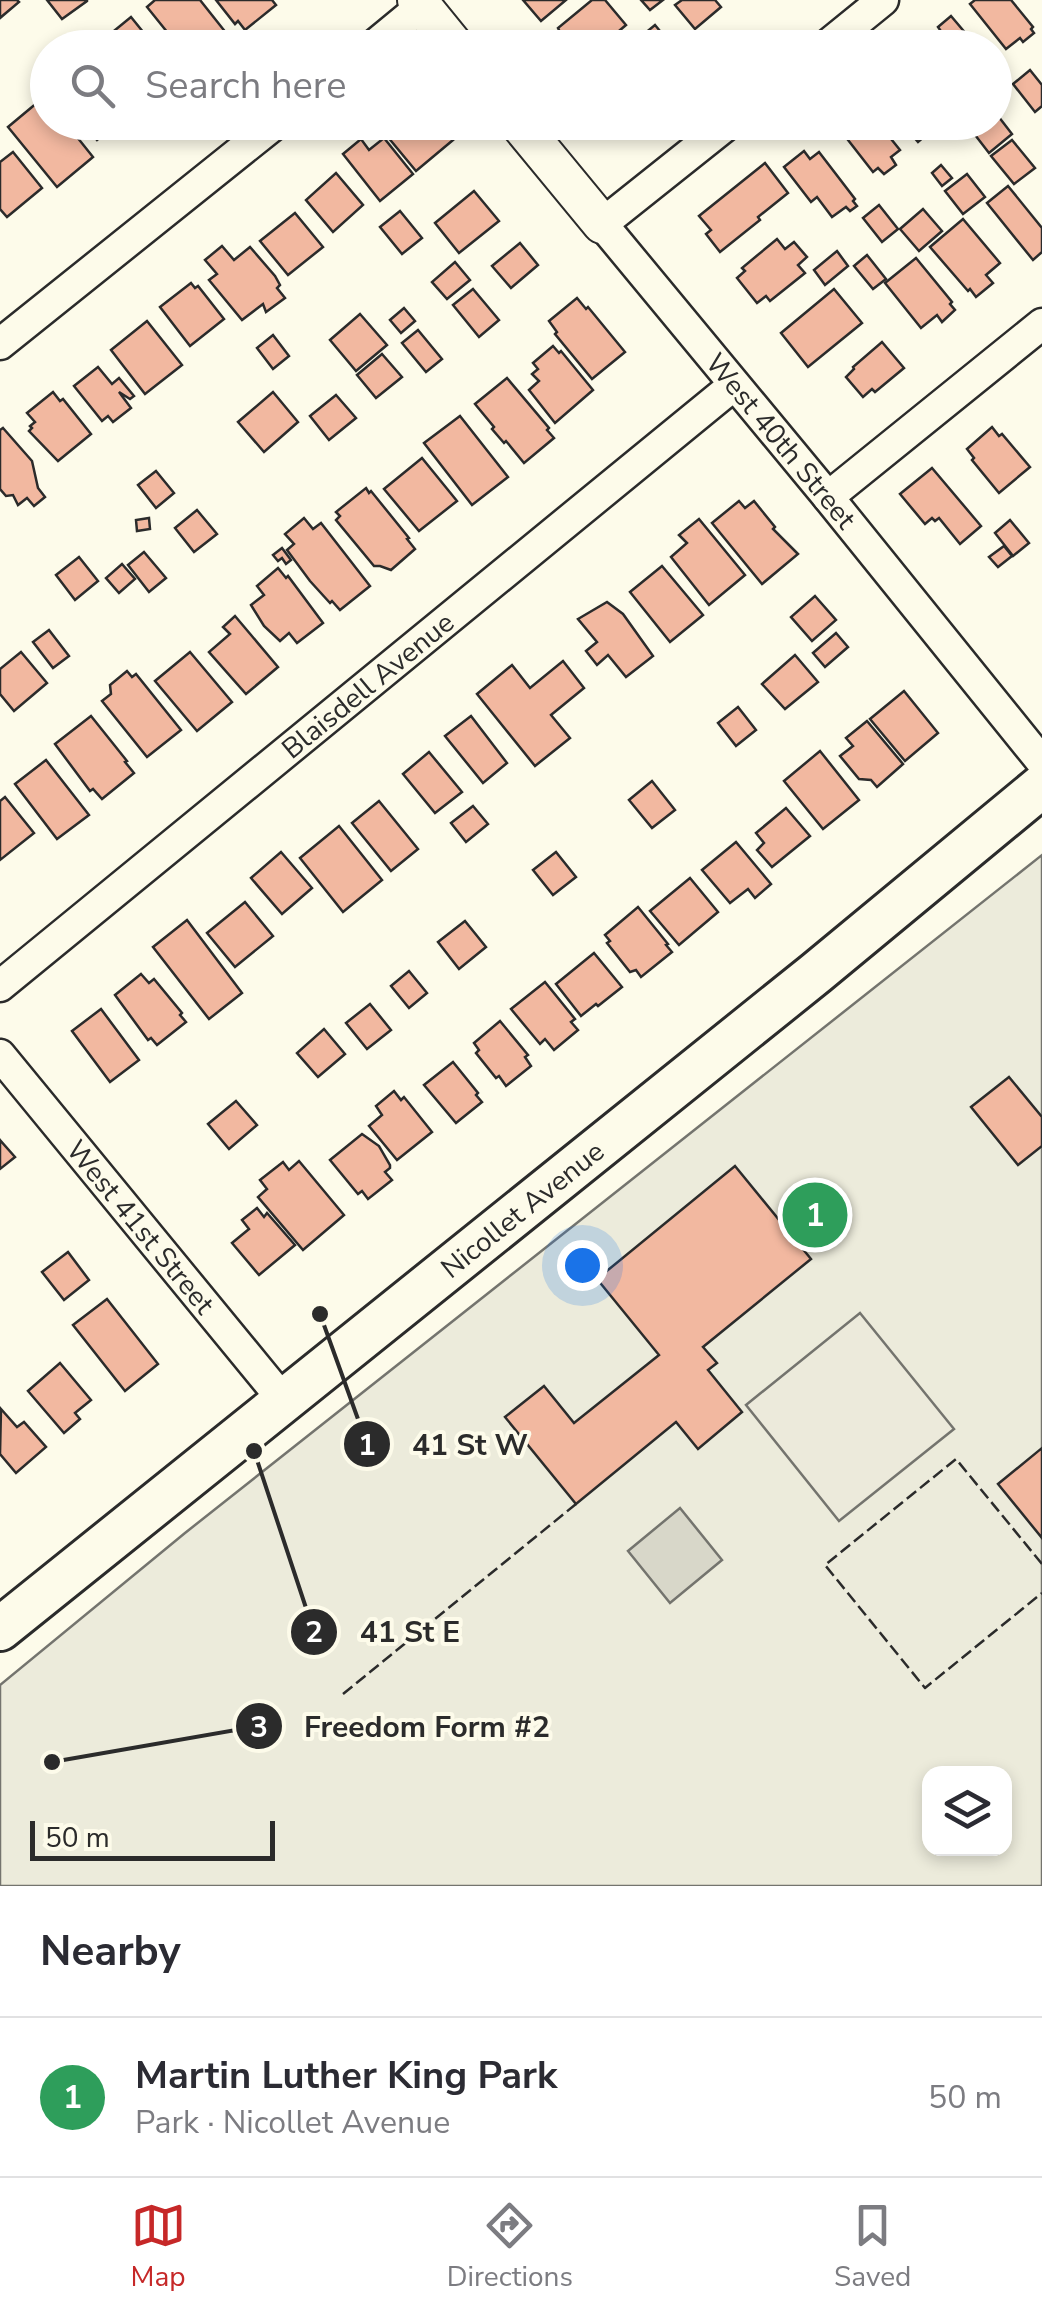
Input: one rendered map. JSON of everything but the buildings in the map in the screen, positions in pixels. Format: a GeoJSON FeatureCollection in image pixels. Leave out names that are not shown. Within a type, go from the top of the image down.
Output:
{"type":"FeatureCollection","features":[{"type":"Feature","properties":{"kind":"main road","name":"Nicollet Avenue"},"geometry":{"type":"LineString","coordinates":[[0,1629],[816,973],[1042,786]]}},
{"type":"Feature","properties":{"kind":"street"},"geometry":{"type":"LineString","coordinates":[[846,30],[883,0]]}},
{"type":"Feature","properties":{"kind":"street"},"geometry":{"type":"LineString","coordinates":[[390,30],[419,3],[441,30]]}},
{"type":"Feature","properties":{"kind":"street"},"geometry":{"type":"LineString","coordinates":[[0,344],[255,140]]}},
{"type":"Feature","properties":{"kind":"street","name":"West 40th Street"},"geometry":{"type":"LineString","coordinates":[[533,140],[1042,762]]}},
{"type":"Feature","properties":{"kind":"street"},"geometry":{"type":"LineString","coordinates":[[602,224],[707,140]]}},
{"type":"Feature","properties":{"kind":"street"},"geometry":{"type":"LineString","coordinates":[[828,497],[1042,324]]}},
{"type":"Feature","properties":{"kind":"street","name":"Blaisdell Avenue"},"geometry":{"type":"LineString","coordinates":[[0,986],[734,385]]}},
{"type":"Feature","properties":{"kind":"street","name":"West 41st Street"},"geometry":{"type":"LineString","coordinates":[[0,1055],[284,1401]]}},
{"type":"Feature","properties":{"kind":"shaded area"},"geometry":{"type":"Polygon","coordinates":[[[1042,855],[1042,1886],[0,1886],[0,1685],[185,1533],[1042,855]]]}},
{"type":"Feature","properties":{"kind":"shaded area"},"geometry":{"type":"Polygon","coordinates":[[[860,1313],[954,1429],[839,1521],[746,1405],[860,1313]]]}},
{"type":"Feature","properties":{"kind":"shaded area"},"geometry":{"type":"Polygon","coordinates":[[[680,1508],[722,1560],[670,1603],[628,1551],[680,1508]]]}},
{"type":"Feature","properties":{"kind":"fence"},"geometry":{"type":"LineString","coordinates":[[1042,1564],[956,1459],[825,1565],[925,1688],[1042,1593]]}},
{"type":"Feature","properties":{"kind":"fence"},"geometry":{"type":"LineString","coordinates":[[343,1694],[576,1504]]}},
{"type":"Feature","properties":{"kind":"place","name":"Martin Luther King Park"},"geometry":{"type":"Point","coordinates":[815,1215]}},
{"type":"Feature","properties":{"kind":"place","name":"41 St W"},"geometry":{"type":"Point","coordinates":[320,1314]}},
{"type":"Feature","properties":{"kind":"place","name":"41 St E"},"geometry":{"type":"Point","coordinates":[254,1451]}},
{"type":"Feature","properties":{"kind":"place","name":"Freedom Form #2"},"geometry":{"type":"Point","coordinates":[52,1762]}}]}
